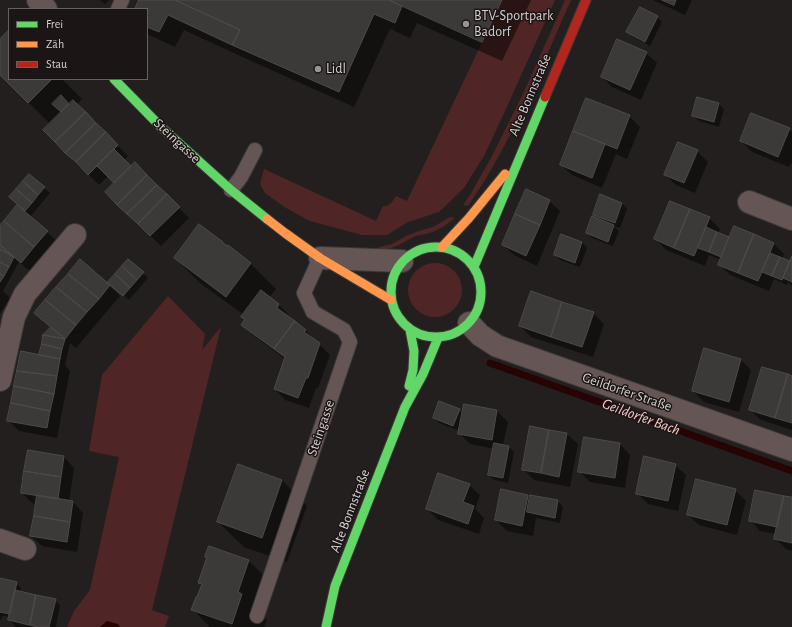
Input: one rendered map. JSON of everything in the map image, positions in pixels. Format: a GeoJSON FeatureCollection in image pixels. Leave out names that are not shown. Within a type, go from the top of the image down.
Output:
{"type":"FeatureCollection","features":[{"type":"Feature","properties":{"kind":"main road","name":"Alte Bonnstraße"},"geometry":{"type":"LineString","coordinates":[[474,267],[586,0]]}},
{"type":"Feature","properties":{"kind":"main road","name":"Steingasse"},"geometry":{"type":"LineString","coordinates":[[115,80],[160,126],[230,190],[320,258],[391,300]]}},
{"type":"Feature","properties":{"kind":"main road","name":"Alte Bonnstraße"},"geometry":{"type":"LineString","coordinates":[[442,247],[469,218],[519,158]]}},
{"type":"Feature","properties":{"kind":"main road"},"geometry":{"type":"LineString","coordinates":[[428,247],[442,247],[460,254],[474,267],[480,280],[481,296],[477,311],[469,323],[455,334],[438,338],[423,336],[410,330],[397,317],[391,300],[390,286],[395,272],[402,261],[414,252],[428,247]]}},
{"type":"Feature","properties":{"kind":"main road","name":"Alte Bonnstraße"},"geometry":{"type":"LineString","coordinates":[[405,407],[413,370],[414,351],[410,330]]}},
{"type":"Feature","properties":{"kind":"main road","name":"Alte Bonnstraße"},"geometry":{"type":"LineString","coordinates":[[326,627],[335,586],[405,407],[424,374],[438,338]]}},
{"type":"Feature","properties":{"kind":"street"},"geometry":{"type":"LineString","coordinates":[[38,0],[45,8]]}},
{"type":"Feature","properties":{"kind":"street"},"geometry":{"type":"LineString","coordinates":[[749,202],[792,219]]}},
{"type":"Feature","properties":{"kind":"street"},"geometry":{"type":"LineString","coordinates":[[0,380],[14,317],[26,294],[75,235]]}},
{"type":"Feature","properties":{"kind":"street"},"geometry":{"type":"LineString","coordinates":[[320,258],[402,261]]}},
{"type":"Feature","properties":{"kind":"street","name":"Geildorfer Straße"},"geometry":{"type":"LineString","coordinates":[[469,323],[480,335],[497,346],[792,450]]}},
{"type":"Feature","properties":{"kind":"street"},"geometry":{"type":"LineString","coordinates":[[0,540],[25,549]]}},
{"type":"Feature","properties":{"kind":"lane"},"geometry":{"type":"LineString","coordinates":[[230,190],[241,177],[255,150]]}},
{"type":"Feature","properties":{"kind":"lane","name":"Steingasse"},"geometry":{"type":"LineString","coordinates":[[257,616],[350,342],[344,330],[313,312],[304,293],[320,258]]}},
{"type":"Feature","properties":{"kind":"shaded area"},"geometry":{"type":"Polygon","coordinates":[[[502,0],[555,0],[484,156],[464,188],[439,212],[408,222],[387,235],[362,235],[310,221],[286,208],[265,193],[260,184],[264,169],[376,221],[383,206],[389,205],[396,196],[407,201],[502,0]]]}},
{"type":"Feature","properties":{"kind":"shaded area"},"geometry":{"type":"Polygon","coordinates":[[[565,0],[571,0],[512,132],[484,182],[468,206],[463,205],[492,156],[523,94],[565,0]]]}},
{"type":"Feature","properties":{"kind":"shaded area"},"geometry":{"type":"Polygon","coordinates":[[[450,217],[455,218],[443,227],[430,233],[415,236],[386,250],[378,251],[379,247],[392,244],[406,236],[433,227],[450,217]]]}},
{"type":"Feature","properties":{"kind":"shaded area"},"geometry":{"type":"Polygon","coordinates":[[[435,263],[445,265],[454,271],[460,280],[462,290],[460,300],[454,309],[445,315],[435,317],[425,315],[416,309],[410,300],[408,290],[410,280],[416,271],[425,265],[435,263]]]}},
{"type":"Feature","properties":{"kind":"shaded area"},"geometry":{"type":"Polygon","coordinates":[[[168,296],[205,334],[202,350],[221,327],[152,610],[169,616],[165,627],[67,627],[74,611],[90,590],[119,457],[89,451],[102,375],[168,296]]]}},
{"type":"Feature","properties":{"kind":"shaded area"},"geometry":{"type":"Polygon","coordinates":[[[107,621],[118,624],[120,627],[100,627],[107,621]]]}},
{"type":"Feature","properties":{"kind":"building"},"geometry":{"type":"Polygon","coordinates":[[[139,0],[175,0],[240,30],[232,45],[168,15],[159,32],[148,27],[148,8],[135,8],[139,0]]]}},
{"type":"Feature","properties":{"kind":"building","name":"Lidl"},"geometry":{"type":"Polygon","coordinates":[[[175,0],[389,0],[402,6],[395,23],[374,14],[339,92],[232,45],[240,30],[175,0]]]}},
{"type":"Feature","properties":{"kind":"building","name":"BTV-Sportpark Badorf"},"geometry":{"type":"Polygon","coordinates":[[[389,0],[502,0],[482,42],[389,0]]]}},
{"type":"Feature","properties":{"kind":"building"},"geometry":{"type":"Polygon","coordinates":[[[662,0],[676,0],[674,5],[662,0]]]}},
{"type":"Feature","properties":{"kind":"building"},"geometry":{"type":"Polygon","coordinates":[[[640,7],[658,16],[645,42],[626,32],[640,7]]]}},
{"type":"Feature","properties":{"kind":"building"},"geometry":{"type":"Polygon","coordinates":[[[8,31],[8,80],[51,80],[28,103],[0,75],[0,39],[8,31]]]}},
{"type":"Feature","properties":{"kind":"building"},"geometry":{"type":"Polygon","coordinates":[[[617,39],[647,52],[630,90],[601,77],[617,39]]]}},
{"type":"Feature","properties":{"kind":"building"},"geometry":{"type":"Polygon","coordinates":[[[61,95],[69,104],[61,112],[52,104],[61,95]]]}},
{"type":"Feature","properties":{"kind":"building"},"geometry":{"type":"Polygon","coordinates":[[[697,97],[719,103],[714,122],[692,116],[697,97]]]}},
{"type":"Feature","properties":{"kind":"building"},"geometry":{"type":"Polygon","coordinates":[[[586,98],[630,115],[617,149],[573,131],[586,98]]]}},
{"type":"Feature","properties":{"kind":"building"},"geometry":{"type":"Polygon","coordinates":[[[73,100],[86,112],[55,142],[43,130],[73,100]]]}},
{"type":"Feature","properties":{"kind":"building"},"geometry":{"type":"Polygon","coordinates":[[[86,112],[96,123],[65,153],[55,142],[86,112]]]}},
{"type":"Feature","properties":{"kind":"building"},"geometry":{"type":"Polygon","coordinates":[[[751,113],[790,128],[778,157],[740,141],[751,113]]]}},
{"type":"Feature","properties":{"kind":"building"},"geometry":{"type":"Polygon","coordinates":[[[96,123],[106,132],[76,162],[65,153],[96,123]]]}},
{"type":"Feature","properties":{"kind":"building"},"geometry":{"type":"Polygon","coordinates":[[[573,131],[605,144],[592,178],[560,165],[573,131]]]}},
{"type":"Feature","properties":{"kind":"building"},"geometry":{"type":"Polygon","coordinates":[[[106,132],[118,145],[88,175],[76,162],[106,132]]]}},
{"type":"Feature","properties":{"kind":"building"},"geometry":{"type":"Polygon","coordinates":[[[678,142],[698,150],[684,183],[664,175],[678,142]]]}},
{"type":"Feature","properties":{"kind":"building"},"geometry":{"type":"Polygon","coordinates":[[[114,149],[131,166],[114,183],[97,166],[114,149]]]}},
{"type":"Feature","properties":{"kind":"building"},"geometry":{"type":"Polygon","coordinates":[[[135,162],[147,175],[117,205],[105,192],[135,162]]]}},
{"type":"Feature","properties":{"kind":"building"},"geometry":{"type":"Polygon","coordinates":[[[29,174],[45,187],[38,195],[23,181],[29,174]]]}},
{"type":"Feature","properties":{"kind":"building"},"geometry":{"type":"Polygon","coordinates":[[[147,175],[157,185],[127,214],[117,205],[147,175]]]}},
{"type":"Feature","properties":{"kind":"building"},"geometry":{"type":"Polygon","coordinates":[[[23,181],[38,195],[32,203],[16,189],[23,181]]]}},
{"type":"Feature","properties":{"kind":"building"},"geometry":{"type":"Polygon","coordinates":[[[157,185],[167,194],[138,224],[127,214],[157,185]]]}},
{"type":"Feature","properties":{"kind":"building"},"geometry":{"type":"Polygon","coordinates":[[[16,189],[32,203],[25,211],[9,197],[16,189]]]}},
{"type":"Feature","properties":{"kind":"building"},"geometry":{"type":"Polygon","coordinates":[[[526,189],[550,200],[540,225],[515,214],[526,189]]]}},
{"type":"Feature","properties":{"kind":"building"},"geometry":{"type":"Polygon","coordinates":[[[167,194],[180,207],[150,236],[138,224],[167,194]]]}},
{"type":"Feature","properties":{"kind":"building"},"geometry":{"type":"Polygon","coordinates":[[[600,194],[622,203],[615,223],[593,215],[600,194]]]}},
{"type":"Feature","properties":{"kind":"building"},"geometry":{"type":"Polygon","coordinates":[[[670,201],[690,209],[674,248],[654,239],[670,201]]]}},
{"type":"Feature","properties":{"kind":"building"},"geometry":{"type":"Polygon","coordinates":[[[17,205],[48,231],[34,247],[4,221],[17,205]]]}},
{"type":"Feature","properties":{"kind":"building"},"geometry":{"type":"Polygon","coordinates":[[[690,209],[710,217],[694,256],[674,248],[690,209]]]}},
{"type":"Feature","properties":{"kind":"building"},"geometry":{"type":"Polygon","coordinates":[[[515,214],[540,225],[526,256],[502,245],[515,214]]]}},
{"type":"Feature","properties":{"kind":"building"},"geometry":{"type":"Polygon","coordinates":[[[592,216],[614,225],[608,242],[586,233],[592,216]]]}},
{"type":"Feature","properties":{"kind":"building"},"geometry":{"type":"Polygon","coordinates":[[[4,221],[34,247],[21,263],[0,245],[0,225],[4,221]]]}},
{"type":"Feature","properties":{"kind":"building"},"geometry":{"type":"Polygon","coordinates":[[[199,224],[251,263],[226,297],[174,258],[199,224]]]}},
{"type":"Feature","properties":{"kind":"building"},"geometry":{"type":"Polygon","coordinates":[[[734,226],[754,234],[738,273],[718,265],[734,226]]]}},
{"type":"Feature","properties":{"kind":"building"},"geometry":{"type":"Polygon","coordinates":[[[706,227],[717,232],[709,252],[698,248],[706,227]]]}},
{"type":"Feature","properties":{"kind":"building"},"geometry":{"type":"Polygon","coordinates":[[[717,232],[729,237],[721,257],[709,252],[717,232]]]}},
{"type":"Feature","properties":{"kind":"building"},"geometry":{"type":"Polygon","coordinates":[[[561,234],[582,242],[575,263],[554,255],[561,234]]]}},
{"type":"Feature","properties":{"kind":"building"},"geometry":{"type":"Polygon","coordinates":[[[754,234],[774,243],[758,281],[738,273],[754,234]]]}},
{"type":"Feature","properties":{"kind":"building"},"geometry":{"type":"Polygon","coordinates":[[[0,245],[14,257],[0,249],[0,245]]]}},
{"type":"Feature","properties":{"kind":"building"},"geometry":{"type":"Polygon","coordinates":[[[0,249],[14,257],[9,267],[0,262],[0,249]]]}},
{"type":"Feature","properties":{"kind":"building"},"geometry":{"type":"Polygon","coordinates":[[[770,253],[780,257],[772,276],[762,272],[770,253]]]}},
{"type":"Feature","properties":{"kind":"building"},"geometry":{"type":"Polygon","coordinates":[[[792,256],[792,282],[783,278],[792,256]]]}},
{"type":"Feature","properties":{"kind":"building"},"geometry":{"type":"Polygon","coordinates":[[[780,257],[790,261],[782,280],[772,276],[780,257]]]}},
{"type":"Feature","properties":{"kind":"building"},"geometry":{"type":"Polygon","coordinates":[[[80,259],[110,285],[99,299],[68,274],[80,259]]]}},
{"type":"Feature","properties":{"kind":"building"},"geometry":{"type":"Polygon","coordinates":[[[128,259],[144,272],[137,280],[122,266],[128,259]]]}},
{"type":"Feature","properties":{"kind":"building"},"geometry":{"type":"Polygon","coordinates":[[[0,262],[9,267],[4,276],[0,274],[0,262]]]}},
{"type":"Feature","properties":{"kind":"building"},"geometry":{"type":"Polygon","coordinates":[[[122,266],[137,280],[130,288],[115,274],[122,266]]]}},
{"type":"Feature","properties":{"kind":"building"},"geometry":{"type":"Polygon","coordinates":[[[0,274],[4,276],[0,282],[0,274]]]}},
{"type":"Feature","properties":{"kind":"building"},"geometry":{"type":"Polygon","coordinates":[[[68,274],[99,299],[87,312],[56,287],[68,274]]]}},
{"type":"Feature","properties":{"kind":"building"},"geometry":{"type":"Polygon","coordinates":[[[115,274],[130,288],[123,296],[107,283],[115,274]]]}},
{"type":"Feature","properties":{"kind":"building"},"geometry":{"type":"Polygon","coordinates":[[[56,287],[87,312],[76,325],[45,300],[56,287]]]}},
{"type":"Feature","properties":{"kind":"building"},"geometry":{"type":"Polygon","coordinates":[[[261,290],[279,304],[277,308],[295,321],[274,349],[241,325],[245,319],[241,317],[261,290]]]}},
{"type":"Feature","properties":{"kind":"building"},"geometry":{"type":"Polygon","coordinates":[[[531,291],[562,302],[551,337],[519,326],[531,291]]]}},
{"type":"Feature","properties":{"kind":"building"},"geometry":{"type":"Polygon","coordinates":[[[45,300],[76,325],[65,339],[34,313],[45,300]]]}},
{"type":"Feature","properties":{"kind":"building"},"geometry":{"type":"Polygon","coordinates":[[[562,302],[594,312],[582,347],[551,337],[562,302]]]}},
{"type":"Feature","properties":{"kind":"building"},"geometry":{"type":"Polygon","coordinates":[[[295,321],[306,330],[304,332],[320,343],[308,378],[306,378],[298,398],[274,389],[285,357],[274,349],[295,321]]]}},
{"type":"Feature","properties":{"kind":"building"},"geometry":{"type":"Polygon","coordinates":[[[51,327],[65,339],[43,335],[51,327]]]}},
{"type":"Feature","properties":{"kind":"building"},"geometry":{"type":"Polygon","coordinates":[[[43,335],[65,339],[62,349],[42,344],[43,335]]]}},
{"type":"Feature","properties":{"kind":"building"},"geometry":{"type":"Polygon","coordinates":[[[42,344],[62,349],[60,359],[39,355],[42,344]]]}},
{"type":"Feature","properties":{"kind":"building"},"geometry":{"type":"Polygon","coordinates":[[[704,348],[741,359],[729,402],[692,391],[704,348]]]}},
{"type":"Feature","properties":{"kind":"building"},"geometry":{"type":"Polygon","coordinates":[[[21,351],[60,359],[57,376],[17,371],[21,351]]]}},
{"type":"Feature","properties":{"kind":"building"},"geometry":{"type":"Polygon","coordinates":[[[762,367],[788,374],[775,418],[749,410],[762,367]]]}},
{"type":"Feature","properties":{"kind":"building"},"geometry":{"type":"Polygon","coordinates":[[[17,371],[57,376],[54,394],[14,386],[17,371]]]}},
{"type":"Feature","properties":{"kind":"building"},"geometry":{"type":"Polygon","coordinates":[[[788,374],[792,376],[792,423],[775,418],[788,374]]]}},
{"type":"Feature","properties":{"kind":"building"},"geometry":{"type":"Polygon","coordinates":[[[14,386],[54,394],[50,411],[11,403],[14,386]]]}},
{"type":"Feature","properties":{"kind":"building"},"geometry":{"type":"Polygon","coordinates":[[[439,401],[460,409],[453,426],[433,418],[439,401]]]}},
{"type":"Feature","properties":{"kind":"building"},"geometry":{"type":"Polygon","coordinates":[[[11,403],[50,411],[47,428],[7,421],[11,403]]]}},
{"type":"Feature","properties":{"kind":"building"},"geometry":{"type":"Polygon","coordinates":[[[464,404],[497,410],[492,440],[458,434],[464,404]]]}},
{"type":"Feature","properties":{"kind":"building"},"geometry":{"type":"Polygon","coordinates":[[[530,426],[549,430],[541,473],[522,470],[530,426]]]}},
{"type":"Feature","properties":{"kind":"building"},"geometry":{"type":"Polygon","coordinates":[[[549,430],[567,433],[559,477],[541,473],[549,430]]]}},
{"type":"Feature","properties":{"kind":"building"},"geometry":{"type":"Polygon","coordinates":[[[584,437],[620,443],[615,478],[578,472],[584,437]]]}},
{"type":"Feature","properties":{"kind":"building"},"geometry":{"type":"Polygon","coordinates":[[[494,443],[509,446],[503,478],[488,475],[494,443]]]}},
{"type":"Feature","properties":{"kind":"building"},"geometry":{"type":"Polygon","coordinates":[[[28,450],[64,456],[61,477],[24,471],[28,450]]]}},
{"type":"Feature","properties":{"kind":"building"},"geometry":{"type":"Polygon","coordinates":[[[644,456],[676,464],[668,501],[636,494],[644,456]]]}},
{"type":"Feature","properties":{"kind":"building"},"geometry":{"type":"Polygon","coordinates":[[[238,464],[282,480],[262,538],[217,522],[238,464]]]}},
{"type":"Feature","properties":{"kind":"building"},"geometry":{"type":"Polygon","coordinates":[[[24,471],[61,477],[58,499],[21,493],[24,471]]]}},
{"type":"Feature","properties":{"kind":"building"},"geometry":{"type":"Polygon","coordinates":[[[438,473],[470,484],[463,502],[474,506],[468,524],[426,509],[438,473]]]}},
{"type":"Feature","properties":{"kind":"building"},"geometry":{"type":"Polygon","coordinates":[[[696,479],[736,489],[727,525],[687,515],[696,479]]]}},
{"type":"Feature","properties":{"kind":"building"},"geometry":{"type":"Polygon","coordinates":[[[501,489],[528,495],[522,526],[495,520],[501,489]]]}},
{"type":"Feature","properties":{"kind":"building"},"geometry":{"type":"Polygon","coordinates":[[[755,490],[784,496],[777,527],[749,521],[755,490]]]}},
{"type":"Feature","properties":{"kind":"building"},"geometry":{"type":"Polygon","coordinates":[[[37,495],[73,501],[70,522],[34,516],[37,495]]]}},
{"type":"Feature","properties":{"kind":"building"},"geometry":{"type":"Polygon","coordinates":[[[530,495],[558,500],[555,518],[527,512],[530,495]]]}},
{"type":"Feature","properties":{"kind":"building"},"geometry":{"type":"Polygon","coordinates":[[[784,496],[792,497],[792,543],[774,539],[784,496]]]}},
{"type":"Feature","properties":{"kind":"building"},"geometry":{"type":"Polygon","coordinates":[[[34,516],[70,522],[67,542],[30,536],[34,516]]]}},
{"type":"Feature","properties":{"kind":"building"},"geometry":{"type":"Polygon","coordinates":[[[209,546],[249,560],[238,592],[242,594],[232,624],[191,610],[202,584],[198,583],[207,557],[205,557],[209,546]]]}},
{"type":"Feature","properties":{"kind":"building"},"geometry":{"type":"Polygon","coordinates":[[[0,578],[17,582],[10,614],[0,612],[0,578]]]}},
{"type":"Feature","properties":{"kind":"building"},"geometry":{"type":"Polygon","coordinates":[[[15,590],[36,595],[30,625],[8,620],[15,590]]]}},
{"type":"Feature","properties":{"kind":"building"},"geometry":{"type":"Polygon","coordinates":[[[36,595],[56,599],[49,627],[30,625],[36,595]]]}},
{"type":"Feature","properties":{"kind":"waterway","name":"Geildorfer Bach"},"geometry":{"type":"LineString","coordinates":[[490,363],[792,471]]}},
{"type":"Feature","properties":{"kind":"traffic: fast"},"geometry":{"type":"LineString","coordinates":[[115,80],[160,126],[231,190],[267,219]]}},
{"type":"Feature","properties":{"kind":"traffic: fast"},"geometry":{"type":"LineString","coordinates":[[474,267],[545,97]]}},
{"type":"Feature","properties":{"kind":"traffic: fast"},"geometry":{"type":"LineString","coordinates":[[436,247],[453,250],[468,260],[478,275],[481,292],[478,309],[468,324],[453,334],[436,337],[419,334],[404,324],[394,309],[391,292],[394,275],[404,260],[419,250],[436,247]]}},
{"type":"Feature","properties":{"kind":"traffic: fast"},"geometry":{"type":"LineString","coordinates":[[409,386],[413,370],[414,351],[410,330]]}},
{"type":"Feature","properties":{"kind":"traffic: fast"},"geometry":{"type":"LineString","coordinates":[[326,627],[335,586],[405,407],[423,374],[438,338]]}},
{"type":"Feature","properties":{"kind":"traffic: slow"},"geometry":{"type":"LineString","coordinates":[[442,247],[469,218],[505,174]]}},
{"type":"Feature","properties":{"kind":"traffic: slow"},"geometry":{"type":"LineString","coordinates":[[267,219],[320,258],[391,300]]}},
{"type":"Feature","properties":{"kind":"traffic: jam"},"geometry":{"type":"LineString","coordinates":[[545,97],[586,0]]}},
{"type":"Feature","properties":{"kind":"place","name":"BTV-Sportpark Badorf"},"geometry":{"type":"Point","coordinates":[466,24]}},
{"type":"Feature","properties":{"kind":"place","name":"Lidl"},"geometry":{"type":"Point","coordinates":[318,69]}}]}
